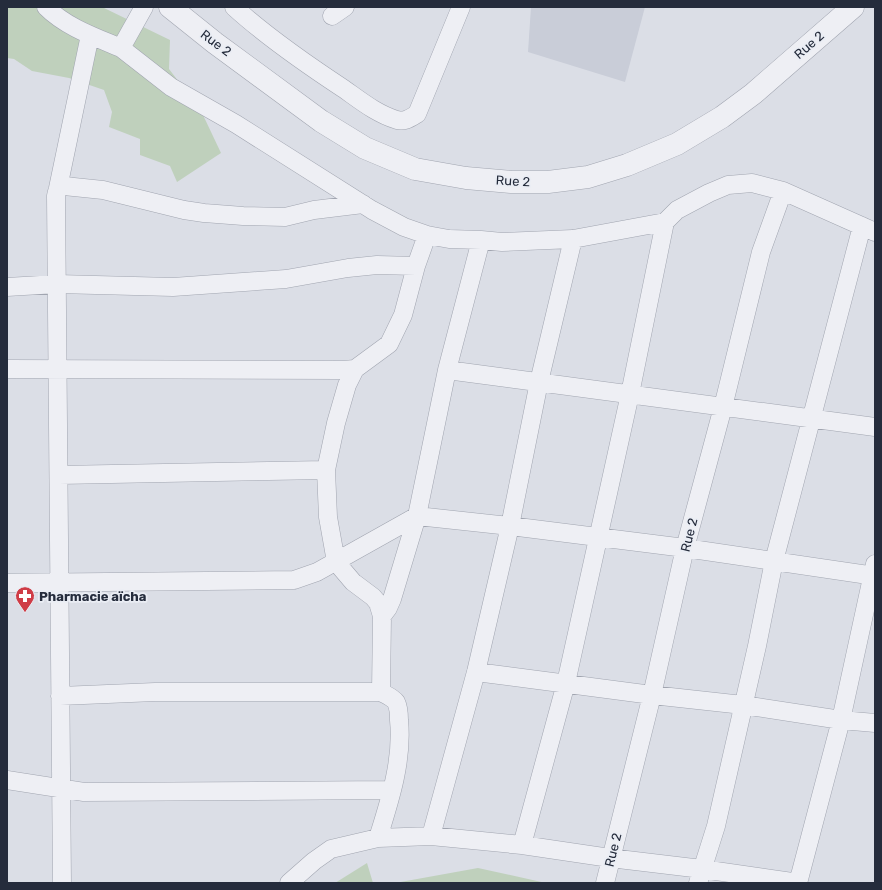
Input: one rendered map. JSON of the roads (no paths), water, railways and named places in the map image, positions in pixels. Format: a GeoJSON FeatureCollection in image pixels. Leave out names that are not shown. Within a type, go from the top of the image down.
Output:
{"type":"FeatureCollection","features":[{"type":"Feature","properties":{"kind":"street"},"geometry":{"type":"LineString","coordinates":[[46,7],[54,15],[90,35],[121,48],[171,87],[236,124],[372,210],[404,227],[427,235],[502,242],[573,239],[665,222]]}},
{"type":"Feature","properties":{"kind":"street"},"geometry":{"type":"LineString","coordinates":[[121,48],[144,7]]}},
{"type":"Feature","properties":{"kind":"street","name":"Rue 2"},"geometry":{"type":"LineString","coordinates":[[170,7],[215,43],[321,121],[365,148],[414,170],[466,178],[511,182],[548,182],[588,177],[627,165],[677,144],[722,117],[753,94],[846,13]]}},
{"type":"Feature","properties":{"kind":"street"},"geometry":{"type":"LineString","coordinates":[[234,7],[277,43],[321,74],[378,112],[398,120],[406,120],[417,114],[461,7]]}},
{"type":"Feature","properties":{"kind":"street"},"geometry":{"type":"LineString","coordinates":[[62,883],[56,196],[90,35]]}},
{"type":"Feature","properties":{"kind":"street"},"geometry":{"type":"LineString","coordinates":[[522,844],[566,683],[630,394],[665,222],[677,210],[694,200],[728,185],[752,183],[783,191],[868,229],[811,418],[774,561],[757,646],[716,826],[700,876]]}},
{"type":"Feature","properties":{"kind":"street"},"geometry":{"type":"LineString","coordinates":[[58,188],[64,186],[103,190],[184,210],[243,216],[285,217],[314,210],[363,204]]}},
{"type":"Feature","properties":{"kind":"street","name":"Rue 2"},"geometry":{"type":"LineString","coordinates":[[605,883],[610,858],[652,695],[685,548],[723,407],[761,252],[783,191]]}},
{"type":"Feature","properties":{"kind":"street"},"geometry":{"type":"LineString","coordinates":[[381,692],[382,616],[378,603],[374,597],[353,582],[336,562],[328,517],[326,470],[338,415],[347,385],[356,369],[389,344],[402,315],[416,266],[427,235]]}},
{"type":"Feature","properties":{"kind":"street"},"geometry":{"type":"LineString","coordinates":[[431,836],[476,672],[510,526],[540,382],[573,239]]}},
{"type":"Feature","properties":{"kind":"street"},"geometry":{"type":"LineString","coordinates":[[382,616],[392,599],[417,516],[447,370],[481,240]]}},
{"type":"Feature","properties":{"kind":"street"},"geometry":{"type":"LineString","coordinates":[[7,287],[57,284],[173,287],[286,279],[348,268],[377,265],[416,266]]}},
{"type":"Feature","properties":{"kind":"street"},"geometry":{"type":"LineString","coordinates":[[7,370],[356,369]]}},
{"type":"Feature","properties":{"kind":"street"},"geometry":{"type":"LineString","coordinates":[[447,370],[875,427]]}},
{"type":"Feature","properties":{"kind":"street"},"geometry":{"type":"LineString","coordinates":[[58,475],[326,470]]}},
{"type":"Feature","properties":{"kind":"street"},"geometry":{"type":"LineString","coordinates":[[7,583],[59,584],[294,580],[317,572],[417,516],[685,548],[774,561],[874,571],[841,720],[799,883],[700,876],[610,858],[522,844],[431,836],[378,838],[332,849],[314,861],[289,883]]}},
{"type":"Feature","properties":{"kind":"street"},"geometry":{"type":"LineString","coordinates":[[476,672],[652,695],[743,705],[841,720],[875,723]]}},
{"type":"Feature","properties":{"kind":"street"},"geometry":{"type":"LineString","coordinates":[[60,696],[155,692],[381,692],[392,698],[398,707],[401,734],[396,772],[378,838]]}},
{"type":"Feature","properties":{"kind":"street"},"geometry":{"type":"LineString","coordinates":[[7,780],[84,792],[392,790]]}},
{"type":"Feature","properties":{"kind":"place","name":"Pharmacie aïcha"},"geometry":{"type":"Point","coordinates":[25,613]}}]}
